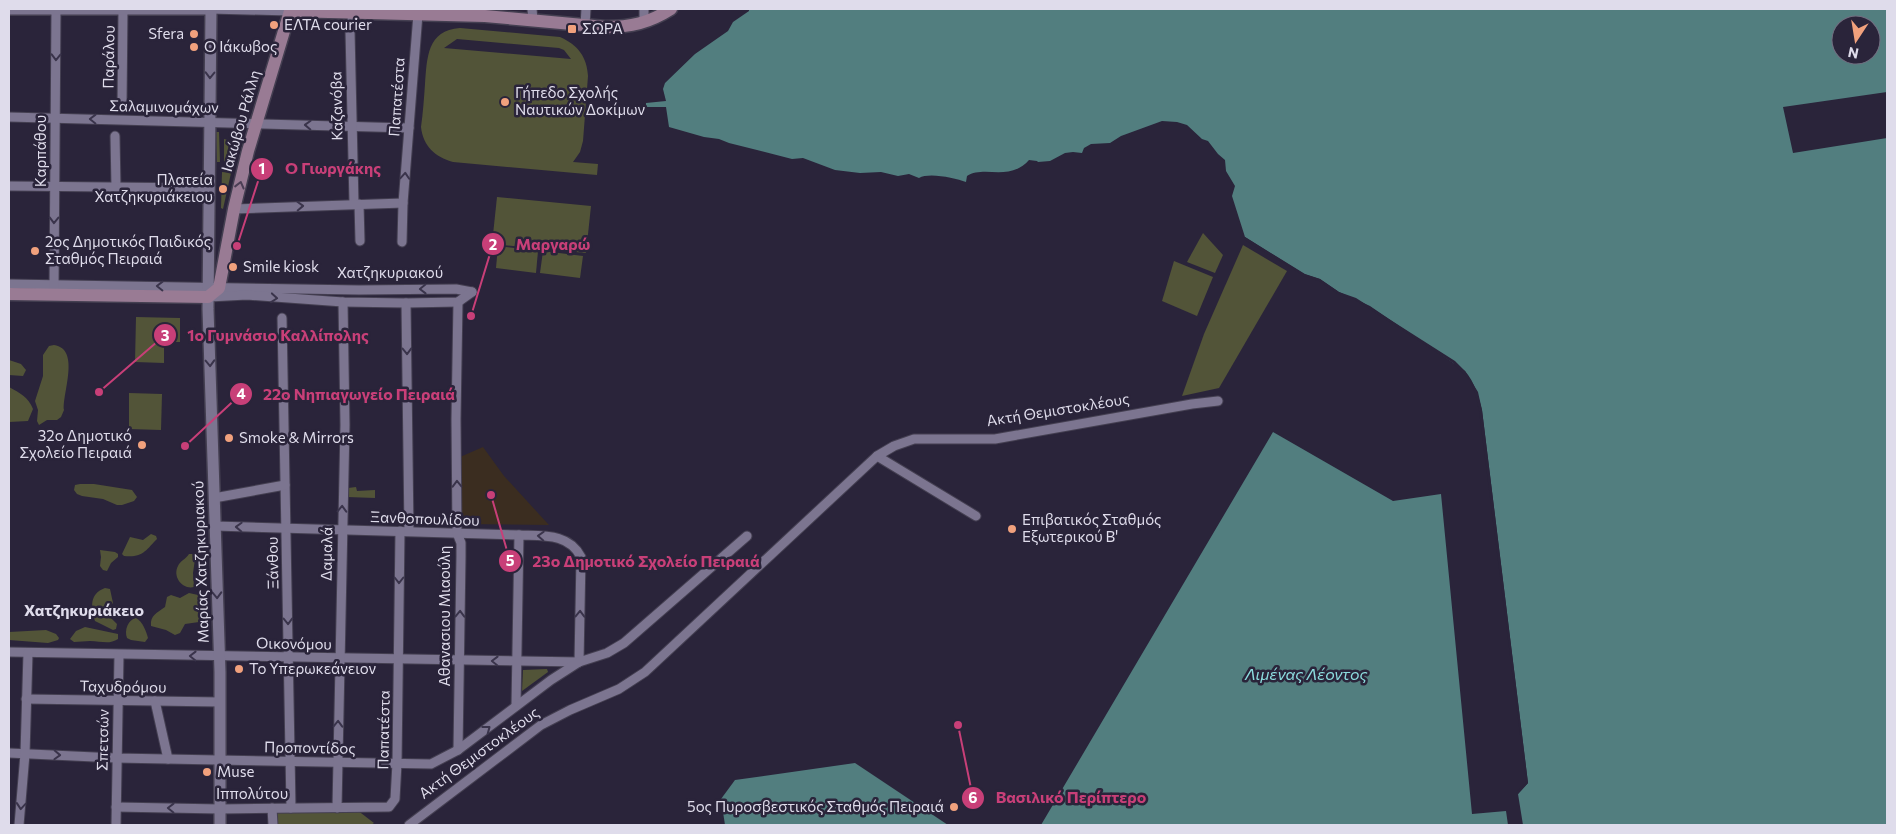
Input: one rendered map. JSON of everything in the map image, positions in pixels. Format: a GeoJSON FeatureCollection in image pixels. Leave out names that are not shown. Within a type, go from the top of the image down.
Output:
{"type":"FeatureCollection","features":[{"type":"Feature","properties":{"kind":"main road"},"geometry":{"type":"LineString","coordinates":[[291,10],[418,14],[485,12],[533,14],[585,25],[625,27],[644,22],[671,9]]}},
{"type":"Feature","properties":{"kind":"main road","name":"Ιακώβου Ράλλη"},"geometry":{"type":"LineString","coordinates":[[212,291],[257,124],[291,10]]}},
{"type":"Feature","properties":{"kind":"main road","name":"Χατζηκυριακού"},"geometry":{"type":"LineString","coordinates":[[9,294],[54,289],[212,291]]}},
{"type":"Feature","properties":{"kind":"street"},"geometry":{"type":"LineString","coordinates":[[9,9],[291,10]]}},
{"type":"Feature","properties":{"kind":"street","name":"Καρπάθου"},"geometry":{"type":"LineString","coordinates":[[54,289],[56,9]]}},
{"type":"Feature","properties":{"kind":"street","name":"Παράλου"},"geometry":{"type":"LineString","coordinates":[[122,105],[123,9]]}},
{"type":"Feature","properties":{"kind":"street","name":"Μαρίας Χατζηκυριακού"},"geometry":{"type":"LineString","coordinates":[[211,9],[210,188],[214,498],[220,702],[220,825]]}},
{"type":"Feature","properties":{"kind":"street"},"geometry":{"type":"LineString","coordinates":[[585,25],[586,9]]}},
{"type":"Feature","properties":{"kind":"street"},"geometry":{"type":"LineString","coordinates":[[644,9],[644,22]]}},
{"type":"Feature","properties":{"kind":"street","name":"Καζανόβα"},"geometry":{"type":"LineString","coordinates":[[354,11],[350,31],[351,127],[360,241]]}},
{"type":"Feature","properties":{"kind":"street","name":"Παπατέστα"},"geometry":{"type":"LineString","coordinates":[[402,242],[403,203],[418,14]]}},
{"type":"Feature","properties":{"kind":"street","name":"Σαλαμινομάχων"},"geometry":{"type":"LineString","coordinates":[[9,117],[409,128]]}},
{"type":"Feature","properties":{"kind":"street"},"geometry":{"type":"LineString","coordinates":[[116,136],[116,187]]}},
{"type":"Feature","properties":{"kind":"street"},"geometry":{"type":"LineString","coordinates":[[9,186],[210,188]]}},
{"type":"Feature","properties":{"kind":"street"},"geometry":{"type":"LineString","coordinates":[[234,209],[403,203]]}},
{"type":"Feature","properties":{"kind":"street","name":"Χατζηκυριακού"},"geometry":{"type":"LineString","coordinates":[[9,284],[54,289]]}},
{"type":"Feature","properties":{"kind":"street","name":"Χατζηκυριακού"},"geometry":{"type":"LineString","coordinates":[[456,288],[472,292],[458,302],[406,303],[343,302],[212,291],[456,288]]}},
{"type":"Feature","properties":{"kind":"street","name":"Δαμαλά"},"geometry":{"type":"LineString","coordinates":[[337,808],[345,425],[343,302]]}},
{"type":"Feature","properties":{"kind":"street","name":"Αθανασιου Μιαούλη"},"geometry":{"type":"LineString","coordinates":[[458,302],[457,533],[461,543],[458,750]]}},
{"type":"Feature","properties":{"kind":"street","name":"Παπατέστα"},"geometry":{"type":"LineString","coordinates":[[389,807],[395,799],[397,763],[404,531],[406,303]]}},
{"type":"Feature","properties":{"kind":"street","name":"Ξάνθου"},"geometry":{"type":"LineString","coordinates":[[282,318],[291,808]]}},
{"type":"Feature","properties":{"kind":"street","name":"Ακτή Θεμιστοκλέους"},"geometry":{"type":"LineString","coordinates":[[409,825],[541,725],[619,689],[645,672],[877,456],[894,446],[914,438],[995,439],[1192,404],[1218,402]]}},
{"type":"Feature","properties":{"kind":"street"},"geometry":{"type":"LineString","coordinates":[[877,456],[976,516]]}},
{"type":"Feature","properties":{"kind":"street"},"geometry":{"type":"LineString","coordinates":[[214,498],[285,485]]}},
{"type":"Feature","properties":{"kind":"street","name":"Ξανθοπουλίδου"},"geometry":{"type":"LineString","coordinates":[[215,526],[519,535],[564,539],[582,557],[579,662]]}},
{"type":"Feature","properties":{"kind":"street"},"geometry":{"type":"LineString","coordinates":[[516,706],[519,535]]}},
{"type":"Feature","properties":{"kind":"street"},"geometry":{"type":"LineString","coordinates":[[579,662],[608,653],[624,643],[747,536]]}},
{"type":"Feature","properties":{"kind":"street","name":"Οικονόμου"},"geometry":{"type":"LineString","coordinates":[[9,652],[579,662]]}},
{"type":"Feature","properties":{"kind":"street"},"geometry":{"type":"LineString","coordinates":[[19,825],[25,754],[28,653]]}},
{"type":"Feature","properties":{"kind":"street","name":"Σπετσών"},"geometry":{"type":"LineString","coordinates":[[116,825],[119,655]]}},
{"type":"Feature","properties":{"kind":"street","name":"Προποντίδος"},"geometry":{"type":"LineString","coordinates":[[9,753],[116,758],[431,764],[458,750],[551,680],[579,662]]}},
{"type":"Feature","properties":{"kind":"street","name":"Ταχυδρόμου"},"geometry":{"type":"LineString","coordinates":[[26,700],[220,702]]}},
{"type":"Feature","properties":{"kind":"street"},"geometry":{"type":"LineString","coordinates":[[155,701],[168,758]]}},
{"type":"Feature","properties":{"kind":"street","name":"Ιππολύτου"},"geometry":{"type":"LineString","coordinates":[[116,807],[389,807]]}},
{"type":"Feature","properties":{"kind":"street"},"geometry":{"type":"LineString","coordinates":[[272,808],[273,825]]}},
{"type":"Feature","properties":{"kind":"shaded area","name":"Γήπεδο Σχολής Ναυτικών Δοκίμων"},"geometry":{"type":"Polygon","coordinates":[[[460,28],[560,37],[577,48],[586,63],[588,76],[583,141],[580,152],[573,162],[598,164],[597,175],[453,162],[435,154],[424,140],[421,127],[428,55],[435,40],[449,30],[460,28]],[[457,39],[444,48],[571,59],[564,50],[457,39]]]}},
{"type":"Feature","properties":{"kind":"shaded area"},"geometry":{"type":"Polygon","coordinates":[[[216,132],[219,132],[220,162],[217,162],[216,132]]]}},
{"type":"Feature","properties":{"kind":"shaded area"},"geometry":{"type":"Polygon","coordinates":[[[224,139],[228,140],[232,170],[224,169],[224,139]]]}},
{"type":"Feature","properties":{"kind":"shaded area"},"geometry":{"type":"Polygon","coordinates":[[[222,172],[231,173],[223,209],[221,208],[222,172]]]}},
{"type":"Feature","properties":{"kind":"shaded area"},"geometry":{"type":"Polygon","coordinates":[[[497,197],[591,206],[586,253],[492,244],[497,197]]]}},
{"type":"Feature","properties":{"kind":"shaded area"},"geometry":{"type":"Polygon","coordinates":[[[1203,233],[1223,255],[1215,273],[1187,262],[1203,233]]]}},
{"type":"Feature","properties":{"kind":"shaded area"},"geometry":{"type":"Polygon","coordinates":[[[1243,245],[1287,271],[1219,388],[1182,396],[1204,334],[1243,245]]]}},
{"type":"Feature","properties":{"kind":"shaded area"},"geometry":{"type":"Polygon","coordinates":[[[498,246],[538,251],[536,273],[496,268],[498,246]]]}},
{"type":"Feature","properties":{"kind":"shaded area"},"geometry":{"type":"Polygon","coordinates":[[[543,251],[583,256],[580,278],[540,273],[543,251]]]}},
{"type":"Feature","properties":{"kind":"shaded area"},"geometry":{"type":"Polygon","coordinates":[[[1174,261],[1213,277],[1197,316],[1162,301],[1174,261]]]}},
{"type":"Feature","properties":{"kind":"shaded area"},"geometry":{"type":"Polygon","coordinates":[[[136,317],[180,318],[180,342],[164,342],[164,363],[135,362],[136,317]]]}},
{"type":"Feature","properties":{"kind":"shaded area"},"geometry":{"type":"Polygon","coordinates":[[[54,345],[62,348],[67,355],[69,363],[64,410],[61,417],[57,420],[47,420],[39,425],[35,401],[43,376],[43,355],[49,346],[54,345]]]}},
{"type":"Feature","properties":{"kind":"shaded area"},"geometry":{"type":"Polygon","coordinates":[[[9,360],[21,364],[26,370],[23,376],[9,375],[9,360]]]}},
{"type":"Feature","properties":{"kind":"shaded area"},"geometry":{"type":"Polygon","coordinates":[[[9,387],[29,401],[33,409],[28,421],[9,422],[9,387]]]}},
{"type":"Feature","properties":{"kind":"shaded area"},"geometry":{"type":"Polygon","coordinates":[[[129,393],[162,394],[161,430],[129,429],[129,393]]]}},
{"type":"Feature","properties":{"kind":"shaded area"},"geometry":{"type":"Polygon","coordinates":[[[483,447],[504,476],[549,525],[460,524],[460,457],[483,447]]]}},
{"type":"Feature","properties":{"kind":"shaded area"},"geometry":{"type":"Polygon","coordinates":[[[94,484],[132,490],[137,497],[134,501],[117,505],[103,499],[77,494],[74,490],[75,485],[94,484]]]}},
{"type":"Feature","properties":{"kind":"shaded area"},"geometry":{"type":"Polygon","coordinates":[[[356,487],[357,491],[375,490],[375,498],[347,497],[348,488],[356,487]]]}},
{"type":"Feature","properties":{"kind":"shaded area"},"geometry":{"type":"Polygon","coordinates":[[[151,534],[156,536],[157,539],[147,550],[136,556],[124,556],[122,554],[130,537],[143,540],[151,534]]]}},
{"type":"Feature","properties":{"kind":"shaded area"},"geometry":{"type":"Polygon","coordinates":[[[100,550],[118,554],[118,557],[111,563],[107,571],[103,570],[100,566],[100,550]]]}},
{"type":"Feature","properties":{"kind":"shaded area"},"geometry":{"type":"Polygon","coordinates":[[[189,554],[194,554],[195,559],[194,587],[183,585],[176,574],[179,564],[189,554]]]}},
{"type":"Feature","properties":{"kind":"shaded area"},"geometry":{"type":"Polygon","coordinates":[[[105,588],[110,589],[113,603],[107,610],[107,614],[117,624],[116,629],[113,630],[95,621],[93,611],[92,602],[94,597],[105,588]]]}},
{"type":"Feature","properties":{"kind":"shaded area"},"geometry":{"type":"Polygon","coordinates":[[[189,593],[198,595],[197,609],[201,618],[199,622],[185,624],[180,633],[175,635],[166,630],[151,626],[153,617],[165,607],[167,597],[171,595],[180,598],[189,593]]]}},
{"type":"Feature","properties":{"kind":"shaded area"},"geometry":{"type":"Polygon","coordinates":[[[136,618],[146,632],[148,638],[145,642],[127,638],[127,626],[136,618]]]}},
{"type":"Feature","properties":{"kind":"shaded area"},"geometry":{"type":"Polygon","coordinates":[[[85,627],[118,634],[118,639],[108,642],[74,642],[70,639],[76,631],[85,627]]]}},
{"type":"Feature","properties":{"kind":"shaded area"},"geometry":{"type":"Polygon","coordinates":[[[46,630],[56,634],[59,638],[58,640],[48,643],[9,640],[9,632],[46,630]]]}},
{"type":"Feature","properties":{"kind":"shaded area"},"geometry":{"type":"Polygon","coordinates":[[[547,669],[548,672],[522,691],[523,670],[547,669]]]}},
{"type":"Feature","properties":{"kind":"shaded area"},"geometry":{"type":"Polygon","coordinates":[[[357,810],[374,823],[371,825],[276,825],[276,812],[357,810]]]}},
{"type":"Feature","properties":{"kind":"water"},"geometry":{"type":"Polygon","coordinates":[[[749,9],[1887,9],[1887,92],[1783,107],[1793,153],[1887,138],[1887,825],[1523,825],[1518,794],[1528,783],[1482,410],[1478,394],[1465,371],[1370,306],[1339,292],[1320,279],[1305,274],[1245,237],[1232,196],[1235,186],[1226,171],[1225,160],[1208,141],[1202,139],[1187,125],[1162,121],[1121,136],[1110,143],[1091,144],[1084,148],[1082,153],[1065,153],[1050,161],[1038,162],[1029,160],[1022,167],[1006,172],[974,173],[967,176],[966,182],[949,177],[923,176],[919,178],[909,174],[898,176],[881,172],[860,173],[835,170],[803,158],[792,159],[669,127],[666,107],[646,107],[646,103],[666,101],[663,89],[665,83],[695,54],[728,31],[733,22],[749,11],[749,9]]]}},
{"type":"Feature","properties":{"kind":"water","name":"Λιμένας Λέοντος"},"geometry":{"type":"Polygon","coordinates":[[[1273,432],[1393,501],[1441,494],[1472,814],[1506,811],[1508,825],[1041,825],[1273,432]]]}},
{"type":"Feature","properties":{"kind":"water"},"geometry":{"type":"Polygon","coordinates":[[[855,763],[948,825],[725,825],[721,799],[735,780],[855,763]]]}},
{"type":"Feature","properties":{"kind":"pier"},"geometry":{"type":"Polygon","coordinates":[[[1245,237],[1304,274],[1320,279],[1339,292],[1356,298],[1455,361],[1465,371],[1478,392],[1482,410],[1528,783],[1518,794],[1516,793],[1526,782],[1479,411],[1470,381],[1453,363],[1368,308],[1355,300],[1338,294],[1319,281],[1303,276],[1254,246],[1244,239],[1245,237]]]}},
{"type":"Feature","properties":{"kind":"place","name":"ΕΛΤΑ courier"},"geometry":{"type":"Point","coordinates":[274,25]}},
{"type":"Feature","properties":{"kind":"place","name":"ΣΩΡΑ"},"geometry":{"type":"Point","coordinates":[572,29]}},
{"type":"Feature","properties":{"kind":"place","name":"Sfera"},"geometry":{"type":"Point","coordinates":[194,34]}},
{"type":"Feature","properties":{"kind":"place","name":"Ο Ιάκωβος"},"geometry":{"type":"Point","coordinates":[194,47]}},
{"type":"Feature","properties":{"kind":"place","name":"Γήπεδο Σχολής Ναυτικών Δοκίμων"},"geometry":{"type":"Point","coordinates":[505,102]}},
{"type":"Feature","properties":{"kind":"place","name":"Πλατεία Χατζηκυριάκειου"},"geometry":{"type":"Point","coordinates":[223,189]}},
{"type":"Feature","properties":{"kind":"place","name":"Ο Γιωργάκης"},"geometry":{"type":"Point","coordinates":[237,246]}},
{"type":"Feature","properties":{"kind":"place","name":"2ος Δημοτικός Παιδικός Σταθμός Πειραιά"},"geometry":{"type":"Point","coordinates":[35,251]}},
{"type":"Feature","properties":{"kind":"place","name":"Smile kiosk"},"geometry":{"type":"Point","coordinates":[233,267]}},
{"type":"Feature","properties":{"kind":"place","name":"Μαργαρώ"},"geometry":{"type":"Point","coordinates":[471,316]}},
{"type":"Feature","properties":{"kind":"place","name":"1ο Γυμνάσιο Καλλίπολης"},"geometry":{"type":"Point","coordinates":[99,392]}},
{"type":"Feature","properties":{"kind":"place","name":"Smoke & Mirrors"},"geometry":{"type":"Point","coordinates":[229,438]}},
{"type":"Feature","properties":{"kind":"place","name":"32ο Δημοτικό Σχολείο Πειραιά"},"geometry":{"type":"Point","coordinates":[142,445]}},
{"type":"Feature","properties":{"kind":"place","name":"22ο Νηπιαγωγείο Πειραιά"},"geometry":{"type":"Point","coordinates":[185,446]}},
{"type":"Feature","properties":{"kind":"place","name":"23ο Δημοτικό Σχολείο Πειραιά"},"geometry":{"type":"Point","coordinates":[491,495]}},
{"type":"Feature","properties":{"kind":"place","name":"Επιβατικός Σταθμός Εξωτερικού Β'"},"geometry":{"type":"Point","coordinates":[1012,529]}},
{"type":"Feature","properties":{"kind":"place","name":"Το Υπερωκεάνειον"},"geometry":{"type":"Point","coordinates":[239,669]}},
{"type":"Feature","properties":{"kind":"place","name":"Βασιλικό Περίπτερο"},"geometry":{"type":"Point","coordinates":[958,725]}},
{"type":"Feature","properties":{"kind":"place","name":"Muse"},"geometry":{"type":"Point","coordinates":[207,772]}},
{"type":"Feature","properties":{"kind":"place","name":"5ος Πυροσβεστικός Σταθμός Πειραιά"},"geometry":{"type":"Point","coordinates":[954,807]}},
{"type":"Feature","properties":{"kind":"district","name":"Χατζηκυριάκειο"},"geometry":{"type":"Point","coordinates":[84,610]}}]}
